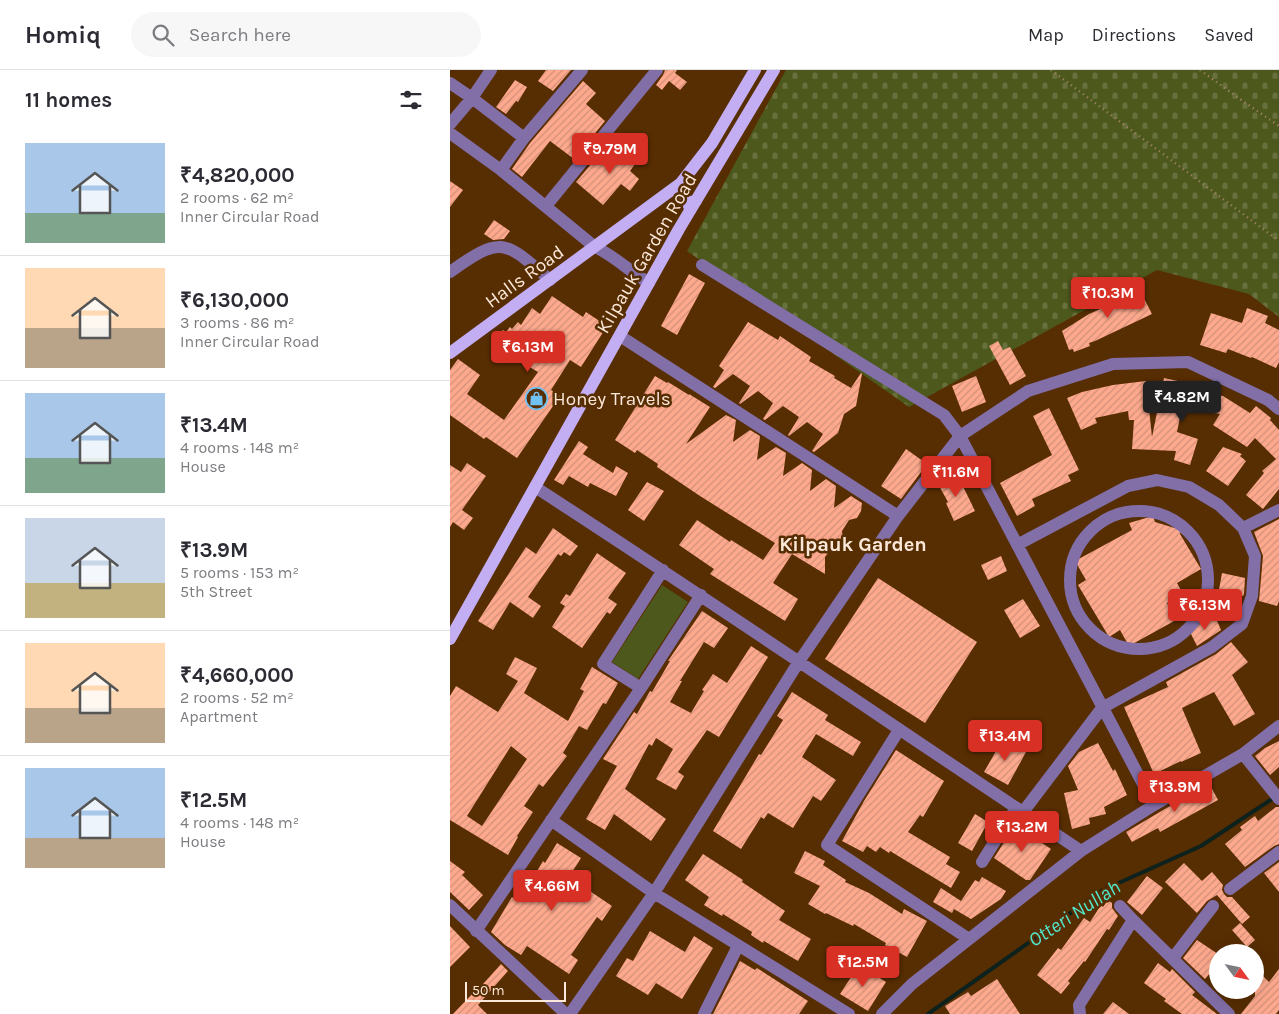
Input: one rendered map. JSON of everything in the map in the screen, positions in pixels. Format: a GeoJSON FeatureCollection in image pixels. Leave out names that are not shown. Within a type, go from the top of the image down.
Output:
{"type":"FeatureCollection","features":[{"type":"Feature","properties":{"kind":"main road","name":"Kilpauk Garden Road"},"geometry":{"type":"LineString","coordinates":[[595,247],[681,183],[712,142],[755,70]]}},
{"type":"Feature","properties":{"kind":"main road","name":"Kilpauk Garden Road"},"geometry":{"type":"LineString","coordinates":[[450,639],[649,283],[774,70]]}},
{"type":"Feature","properties":{"kind":"main road"},"geometry":{"type":"LineString","coordinates":[[681,183],[678,190],[680,199],[686,203],[696,201]]}},
{"type":"Feature","properties":{"kind":"main road","name":"Halls Road"},"geometry":{"type":"LineString","coordinates":[[450,353],[595,247]]}},
{"type":"Feature","properties":{"kind":"street"},"geometry":{"type":"LineString","coordinates":[[450,124],[472,98],[491,70]]}},
{"type":"Feature","properties":{"kind":"street"},"geometry":{"type":"LineString","coordinates":[[501,170],[524,138],[582,70]]}},
{"type":"Feature","properties":{"kind":"street"},"geometry":{"type":"LineString","coordinates":[[546,206],[657,70]]}},
{"type":"Feature","properties":{"kind":"street"},"geometry":{"type":"LineString","coordinates":[[450,83],[524,138]]}},
{"type":"Feature","properties":{"kind":"street"},"geometry":{"type":"LineString","coordinates":[[450,133],[501,170],[595,247],[609,253],[649,283]]}},
{"type":"Feature","properties":{"kind":"street"},"geometry":{"type":"LineString","coordinates":[[450,272],[478,252],[493,247],[507,247],[519,252],[550,280]]}},
{"type":"Feature","properties":{"kind":"street"},"geometry":{"type":"LineString","coordinates":[[702,265],[944,415],[960,436],[1154,805]]}},
{"type":"Feature","properties":{"kind":"street"},"geometry":{"type":"LineString","coordinates":[[620,336],[898,516]]}},
{"type":"Feature","properties":{"kind":"street"},"geometry":{"type":"LineString","coordinates":[[570,1014],[654,893],[798,662],[898,516],[960,436],[1028,391],[1113,364],[1188,362],[1268,400],[1279,409]]}},
{"type":"Feature","properties":{"kind":"street"},"geometry":{"type":"LineString","coordinates":[[982,862],[1019,810],[1102,708],[1212,647],[1242,624],[1252,596],[1255,556],[1243,528],[1219,505],[1189,487],[1157,480],[1128,486],[1017,545]]}},
{"type":"Feature","properties":{"kind":"street"},"geometry":{"type":"LineString","coordinates":[[535,487],[701,595],[1081,852]]}},
{"type":"Feature","properties":{"kind":"street"},"geometry":{"type":"LineString","coordinates":[[1135,509],[1159,512],[1180,522],[1196,540],[1206,561],[1208,585],[1203,606],[1196,619],[1175,640],[1154,648],[1132,649],[1111,644],[1092,632],[1078,615],[1070,592],[1070,569],[1077,546],[1092,528],[1112,515],[1135,509]]}},
{"type":"Feature","properties":{"kind":"street"},"geometry":{"type":"LineString","coordinates":[[1243,528],[1279,510]]}},
{"type":"Feature","properties":{"kind":"street"},"geometry":{"type":"LineString","coordinates":[[641,688],[603,664],[663,570]]}},
{"type":"Feature","properties":{"kind":"street"},"geometry":{"type":"LineString","coordinates":[[476,931],[641,688],[701,595]]}},
{"type":"Feature","properties":{"kind":"street"},"geometry":{"type":"LineString","coordinates":[[1058,624],[1078,615]]}},
{"type":"Feature","properties":{"kind":"street"},"geometry":{"type":"LineString","coordinates":[[882,1014],[912,984],[1081,852],[1154,805],[1243,754],[1279,726]]}},
{"type":"Feature","properties":{"kind":"street"},"geometry":{"type":"LineString","coordinates":[[899,730],[828,845],[969,939]]}},
{"type":"Feature","properties":{"kind":"street"},"geometry":{"type":"LineString","coordinates":[[1243,754],[1279,799]]}},
{"type":"Feature","properties":{"kind":"street"},"geometry":{"type":"LineString","coordinates":[[551,820],[654,893],[849,1014]]}},
{"type":"Feature","properties":{"kind":"street"},"geometry":{"type":"LineString","coordinates":[[1230,889],[1279,852]]}},
{"type":"Feature","properties":{"kind":"street"},"geometry":{"type":"LineString","coordinates":[[450,905],[566,1014]]}},
{"type":"Feature","properties":{"kind":"street"},"geometry":{"type":"LineString","coordinates":[[1120,906],[1229,1014]]}},
{"type":"Feature","properties":{"kind":"street"},"geometry":{"type":"LineString","coordinates":[[1173,958],[1214,906]]}},
{"type":"Feature","properties":{"kind":"street"},"geometry":{"type":"LineString","coordinates":[[1080,1014],[1079,1005],[1133,920]]}},
{"type":"Feature","properties":{"kind":"street"},"geometry":{"type":"LineString","coordinates":[[704,1014],[738,946]]}},
{"type":"Feature","properties":{"kind":"path"},"geometry":{"type":"LineString","coordinates":[[1051,70],[1279,241]]}},
{"type":"Feature","properties":{"kind":"path"},"geometry":{"type":"LineString","coordinates":[[1200,70],[1279,126]]}},
{"type":"Feature","properties":{"kind":"green space"},"geometry":{"type":"Polygon","coordinates":[[[786,70],[1279,70],[1279,317],[1249,294],[1157,270],[909,407],[687,251],[786,70]]]}},
{"type":"Feature","properties":{"kind":"green space"},"geometry":{"type":"Polygon","coordinates":[[[662,585],[688,602],[638,679],[612,662],[662,585]]]}},
{"type":"Feature","properties":{"kind":"building"},"geometry":{"type":"Polygon","coordinates":[[[546,70],[571,70],[553,91],[538,81],[546,70]]]}},
{"type":"Feature","properties":{"kind":"building"},"geometry":{"type":"Polygon","coordinates":[[[665,70],[677,70],[675,73],[687,82],[680,90],[669,81],[662,90],[656,85],[665,70]]]}},
{"type":"Feature","properties":{"kind":"building"},"geometry":{"type":"Polygon","coordinates":[[[515,80],[527,87],[518,102],[516,101],[506,114],[496,107],[515,80]]]}},
{"type":"Feature","properties":{"kind":"building"},"geometry":{"type":"Polygon","coordinates":[[[583,81],[596,93],[586,104],[605,121],[574,159],[550,141],[522,177],[512,169],[530,143],[583,81]]]}},
{"type":"Feature","properties":{"kind":"building"},"geometry":{"type":"Polygon","coordinates":[[[631,146],[642,154],[630,171],[639,179],[630,191],[621,184],[603,205],[576,182],[603,150],[619,163],[631,146]]]}},
{"type":"Feature","properties":{"kind":"building"},"geometry":{"type":"Polygon","coordinates":[[[450,181],[463,190],[450,207],[450,181]]]}},
{"type":"Feature","properties":{"kind":"building"},"geometry":{"type":"Polygon","coordinates":[[[494,220],[510,231],[504,239],[493,240],[484,234],[494,220]]]}},
{"type":"Feature","properties":{"kind":"building"},"geometry":{"type":"Polygon","coordinates":[[[689,274],[705,283],[677,335],[661,326],[689,274]]]}},
{"type":"Feature","properties":{"kind":"building"},"geometry":{"type":"Polygon","coordinates":[[[1136,283],[1152,314],[1089,343],[1090,346],[1074,352],[1073,349],[1069,350],[1062,331],[1089,314],[1114,303],[1111,296],[1136,283]]]}},
{"type":"Feature","properties":{"kind":"building"},"geometry":{"type":"Polygon","coordinates":[[[552,296],[583,317],[586,312],[607,326],[581,367],[570,360],[551,390],[560,396],[517,458],[486,437],[484,439],[450,415],[450,370],[458,359],[480,375],[467,394],[504,420],[538,372],[526,365],[528,362],[495,340],[503,330],[506,332],[510,327],[512,329],[518,322],[521,325],[532,308],[540,314],[552,296]]]}},
{"type":"Feature","properties":{"kind":"building"},"geometry":{"type":"Polygon","coordinates":[[[1247,308],[1268,316],[1265,323],[1279,330],[1279,362],[1276,368],[1228,349],[1226,353],[1200,345],[1211,313],[1242,323],[1247,308]]]}},
{"type":"Feature","properties":{"kind":"building"},"geometry":{"type":"Polygon","coordinates":[[[748,322],[778,340],[780,336],[811,357],[809,361],[851,388],[862,374],[856,406],[844,414],[838,433],[814,452],[812,451],[823,434],[807,422],[789,436],[799,417],[783,406],[765,420],[763,419],[773,403],[758,391],[740,404],[750,386],[733,374],[715,388],[713,387],[724,370],[719,366],[748,322]]]}},
{"type":"Feature","properties":{"kind":"building"},"geometry":{"type":"Polygon","coordinates":[[[998,341],[1003,350],[1010,347],[1026,376],[1010,385],[989,346],[998,341]]]}},
{"type":"Feature","properties":{"kind":"building"},"geometry":{"type":"Polygon","coordinates":[[[655,376],[710,407],[686,444],[726,415],[736,420],[733,442],[750,430],[760,436],[757,460],[776,447],[786,453],[783,476],[802,463],[812,470],[810,491],[826,479],[836,486],[834,508],[851,496],[862,503],[861,511],[857,518],[849,520],[842,531],[843,540],[838,548],[830,550],[825,557],[825,574],[792,554],[773,583],[798,599],[785,621],[710,574],[714,569],[679,545],[697,520],[730,542],[731,540],[763,560],[775,543],[700,496],[657,467],[658,464],[637,450],[635,453],[615,440],[655,376]]]}},
{"type":"Feature","properties":{"kind":"building"},"geometry":{"type":"Polygon","coordinates":[[[976,376],[986,402],[962,412],[952,386],[976,376]]]}},
{"type":"Feature","properties":{"kind":"building"},"geometry":{"type":"Polygon","coordinates":[[[1164,378],[1187,383],[1185,389],[1223,396],[1250,413],[1256,406],[1271,418],[1270,420],[1279,430],[1279,489],[1263,509],[1246,495],[1264,473],[1262,471],[1276,459],[1255,438],[1247,447],[1213,425],[1220,414],[1182,407],[1177,432],[1198,439],[1190,465],[1174,460],[1176,451],[1132,449],[1134,420],[1129,420],[1128,411],[1095,418],[1097,423],[1081,430],[1067,398],[1082,392],[1113,385],[1146,381],[1152,437],[1164,378]]]}},
{"type":"Feature","properties":{"kind":"building"},"geometry":{"type":"Polygon","coordinates":[[[1049,408],[1079,470],[1068,475],[1071,481],[1032,499],[1035,506],[1017,516],[1000,483],[1052,455],[1033,416],[1049,408]]]}},
{"type":"Feature","properties":{"kind":"building"},"geometry":{"type":"Polygon","coordinates":[[[579,441],[588,447],[583,454],[613,473],[616,466],[628,473],[616,496],[590,483],[588,487],[569,476],[563,485],[554,480],[579,441]]]}},
{"type":"Feature","properties":{"kind":"building"},"geometry":{"type":"Polygon","coordinates":[[[1223,447],[1242,454],[1240,456],[1246,461],[1228,486],[1206,471],[1223,447]]]}},
{"type":"Feature","properties":{"kind":"building"},"geometry":{"type":"Polygon","coordinates":[[[906,449],[927,464],[901,499],[881,486],[906,449]]]}},
{"type":"Feature","properties":{"kind":"building"},"geometry":{"type":"Polygon","coordinates":[[[467,463],[486,476],[462,510],[473,518],[464,530],[453,522],[450,527],[450,465],[461,472],[467,463]]]}},
{"type":"Feature","properties":{"kind":"building"},"geometry":{"type":"Polygon","coordinates":[[[957,474],[975,511],[954,521],[946,503],[948,502],[938,484],[957,474]]]}},
{"type":"Feature","properties":{"kind":"building"},"geometry":{"type":"Polygon","coordinates":[[[647,482],[664,491],[644,521],[628,510],[647,482]]]}},
{"type":"Feature","properties":{"kind":"building"},"geometry":{"type":"Polygon","coordinates":[[[1153,516],[1155,522],[1181,530],[1180,534],[1201,569],[1177,583],[1183,594],[1167,603],[1176,620],[1129,646],[1120,630],[1109,637],[1078,585],[1086,580],[1075,561],[1132,530],[1129,523],[1153,516]]]}},
{"type":"Feature","properties":{"kind":"building"},"geometry":{"type":"Polygon","coordinates":[[[1279,519],[1279,601],[1277,606],[1259,601],[1263,556],[1254,532],[1279,519]]]}},
{"type":"Feature","properties":{"kind":"building"},"geometry":{"type":"Polygon","coordinates":[[[553,528],[578,546],[570,556],[564,552],[561,556],[558,554],[528,597],[541,606],[533,618],[510,602],[493,630],[478,621],[526,547],[536,554],[553,528]]]}},
{"type":"Feature","properties":{"kind":"building"},"geometry":{"type":"Polygon","coordinates":[[[597,553],[626,573],[608,598],[617,604],[610,614],[607,612],[582,648],[552,627],[565,606],[560,603],[566,594],[570,596],[597,553]]]}},
{"type":"Feature","properties":{"kind":"building"},"geometry":{"type":"Polygon","coordinates":[[[1001,556],[1007,571],[988,580],[981,565],[1001,556]]]}},
{"type":"Feature","properties":{"kind":"building"},"geometry":{"type":"Polygon","coordinates":[[[1222,573],[1245,578],[1244,594],[1243,596],[1238,595],[1236,604],[1217,601],[1222,573]]]}},
{"type":"Feature","properties":{"kind":"building"},"geometry":{"type":"Polygon","coordinates":[[[878,578],[977,642],[925,723],[825,659],[878,578]]]}},
{"type":"Feature","properties":{"kind":"building"},"geometry":{"type":"Polygon","coordinates":[[[1023,599],[1040,626],[1020,638],[1004,610],[1023,599]]]}},
{"type":"Feature","properties":{"kind":"building"},"geometry":{"type":"Polygon","coordinates":[[[702,611],[728,628],[714,648],[704,642],[680,681],[682,681],[670,702],[691,713],[704,691],[702,690],[713,674],[727,683],[751,646],[768,657],[719,737],[707,730],[678,772],[684,776],[676,790],[656,779],[673,749],[656,738],[652,746],[649,744],[625,789],[666,819],[651,841],[614,814],[605,830],[586,819],[617,766],[603,759],[634,712],[637,714],[650,691],[652,692],[670,661],[668,661],[702,611]]]}},
{"type":"Feature","properties":{"kind":"building"},"geometry":{"type":"Polygon","coordinates":[[[1215,616],[1221,630],[1197,646],[1189,630],[1215,616]]]}},
{"type":"Feature","properties":{"kind":"building"},"geometry":{"type":"Polygon","coordinates":[[[1231,642],[1248,662],[1232,675],[1255,714],[1234,726],[1214,692],[1182,708],[1201,753],[1154,774],[1124,707],[1168,687],[1166,682],[1216,654],[1231,642]]]}},
{"type":"Feature","properties":{"kind":"building"},"geometry":{"type":"Polygon","coordinates":[[[515,657],[537,668],[524,693],[568,721],[584,691],[580,689],[592,667],[618,683],[606,704],[603,703],[587,730],[579,726],[563,753],[567,756],[543,787],[539,784],[524,806],[533,812],[517,836],[508,855],[450,820],[450,696],[456,686],[498,712],[518,681],[506,674],[515,657]],[[511,746],[467,816],[482,826],[527,759],[511,746]]]}},
{"type":"Feature","properties":{"kind":"building"},"geometry":{"type":"Polygon","coordinates":[[[792,692],[828,715],[825,720],[861,742],[853,756],[816,734],[802,757],[836,780],[821,801],[813,796],[793,828],[768,813],[764,819],[761,817],[741,849],[713,831],[759,754],[761,755],[783,720],[777,716],[792,692]]]}},
{"type":"Feature","properties":{"kind":"building"},"geometry":{"type":"Polygon","coordinates":[[[1003,739],[1026,752],[1008,785],[984,772],[1003,739]]]}},
{"type":"Feature","properties":{"kind":"building"},"geometry":{"type":"Polygon","coordinates":[[[1279,741],[1279,767],[1270,775],[1255,756],[1279,741]]]}},
{"type":"Feature","properties":{"kind":"building"},"geometry":{"type":"Polygon","coordinates":[[[1098,743],[1113,771],[1115,769],[1127,795],[1104,807],[1106,814],[1089,818],[1090,824],[1072,829],[1064,793],[1078,790],[1068,766],[1079,752],[1098,743]]]}},
{"type":"Feature","properties":{"kind":"building"},"geometry":{"type":"Polygon","coordinates":[[[896,750],[944,781],[923,817],[920,815],[908,832],[950,857],[946,864],[960,872],[951,888],[890,851],[889,853],[880,847],[876,852],[867,846],[863,852],[842,841],[896,750]]]}},
{"type":"Feature","properties":{"kind":"building"},"geometry":{"type":"Polygon","coordinates":[[[1209,783],[1218,800],[1160,832],[1158,828],[1132,842],[1126,832],[1209,783]]]}},
{"type":"Feature","properties":{"kind":"building"},"geometry":{"type":"Polygon","coordinates":[[[1276,807],[1279,807],[1279,844],[1245,867],[1225,844],[1242,830],[1240,827],[1255,816],[1258,821],[1276,807]]]}},
{"type":"Feature","properties":{"kind":"building"},"geometry":{"type":"Polygon","coordinates":[[[975,814],[988,822],[972,851],[958,843],[975,814]]]}},
{"type":"Feature","properties":{"kind":"building"},"geometry":{"type":"Polygon","coordinates":[[[1015,825],[1051,849],[1030,880],[1026,880],[994,858],[1015,825]]]}},
{"type":"Feature","properties":{"kind":"building"},"geometry":{"type":"Polygon","coordinates":[[[557,843],[581,858],[569,877],[612,906],[602,921],[597,917],[571,955],[578,960],[569,974],[527,946],[521,955],[505,945],[491,932],[512,897],[518,901],[543,861],[545,863],[557,843]]]}},
{"type":"Feature","properties":{"kind":"building"},"geometry":{"type":"Polygon","coordinates":[[[805,851],[825,861],[823,865],[846,880],[845,882],[869,893],[902,914],[904,909],[927,921],[907,957],[854,924],[853,926],[825,914],[808,904],[820,886],[794,873],[805,851]]]}},
{"type":"Feature","properties":{"kind":"building"},"geometry":{"type":"Polygon","coordinates":[[[703,854],[785,911],[779,920],[811,939],[798,961],[764,941],[763,943],[751,935],[752,932],[704,905],[709,897],[685,880],[703,854]]]}},
{"type":"Feature","properties":{"kind":"building"},"geometry":{"type":"Polygon","coordinates":[[[450,861],[465,872],[462,875],[483,895],[469,910],[450,892],[450,861]]]}},
{"type":"Feature","properties":{"kind":"building"},"geometry":{"type":"Polygon","coordinates":[[[1279,862],[1279,892],[1264,873],[1279,862]]]}},
{"type":"Feature","properties":{"kind":"building"},"geometry":{"type":"Polygon","coordinates":[[[1184,863],[1202,881],[1212,872],[1223,885],[1222,890],[1224,894],[1227,897],[1232,897],[1250,917],[1242,924],[1217,895],[1207,901],[1197,913],[1165,882],[1184,863]]]}},
{"type":"Feature","properties":{"kind":"building"},"geometry":{"type":"Polygon","coordinates":[[[1147,876],[1163,888],[1142,915],[1127,902],[1147,876]]]}},
{"type":"Feature","properties":{"kind":"building"},"geometry":{"type":"Polygon","coordinates":[[[982,877],[1006,891],[1001,899],[971,919],[954,909],[952,913],[933,902],[941,888],[961,901],[975,880],[979,882],[982,877]]]}},
{"type":"Feature","properties":{"kind":"building"},"geometry":{"type":"Polygon","coordinates":[[[1108,900],[1112,903],[1112,908],[1118,916],[1085,962],[1068,981],[1070,983],[1061,994],[1037,975],[1058,948],[1061,950],[1084,918],[1090,922],[1101,905],[1103,907],[1108,900]]]}},
{"type":"Feature","properties":{"kind":"building"},"geometry":{"type":"Polygon","coordinates":[[[1240,923],[1255,940],[1250,944],[1244,944],[1232,930],[1240,923]]]}},
{"type":"Feature","properties":{"kind":"building"},"geometry":{"type":"Polygon","coordinates":[[[450,926],[470,947],[450,967],[450,926]]]}},
{"type":"Feature","properties":{"kind":"building"},"geometry":{"type":"Polygon","coordinates":[[[650,931],[685,952],[694,936],[713,948],[682,999],[656,983],[648,995],[616,976],[627,958],[633,961],[650,931]]]}},
{"type":"Feature","properties":{"kind":"building"},"geometry":{"type":"Polygon","coordinates":[[[1197,940],[1209,948],[1209,974],[1205,979],[1183,958],[1197,940]]]}},
{"type":"Feature","properties":{"kind":"building"},"geometry":{"type":"Polygon","coordinates":[[[740,961],[755,970],[757,968],[808,1001],[799,1014],[713,1014],[740,961]]]}},
{"type":"Feature","properties":{"kind":"building"},"geometry":{"type":"Polygon","coordinates":[[[1158,963],[1170,972],[1172,969],[1195,992],[1192,995],[1217,1014],[1182,1014],[1164,1001],[1166,999],[1144,983],[1158,963]]]}},
{"type":"Feature","properties":{"kind":"building"},"geometry":{"type":"Polygon","coordinates":[[[501,964],[508,971],[478,1005],[487,1014],[453,1014],[475,993],[501,964]]]}},
{"type":"Feature","properties":{"kind":"building"},"geometry":{"type":"Polygon","coordinates":[[[859,965],[886,982],[868,1011],[840,994],[859,965]]]}},
{"type":"Feature","properties":{"kind":"building"},"geometry":{"type":"Polygon","coordinates":[[[1279,969],[1279,1010],[1276,1014],[1241,1014],[1253,999],[1264,999],[1264,977],[1269,982],[1279,969]]]}},
{"type":"Feature","properties":{"kind":"building"},"geometry":{"type":"Polygon","coordinates":[[[997,979],[1020,1014],[950,1014],[945,1006],[968,992],[971,996],[997,979]]]}},
{"type":"Feature","properties":{"kind":"building"},"geometry":{"type":"Polygon","coordinates":[[[1113,1002],[1129,1014],[1103,1014],[1113,1002]]]}},
{"type":"Feature","properties":{"kind":"waterway","name":"Otteri Nullah"},"geometry":{"type":"LineString","coordinates":[[928,1014],[1103,890],[1201,846],[1275,797]]}},
{"type":"Feature","properties":{"kind":"place","name":"Honey Travels"},"geometry":{"type":"Point","coordinates":[537,398]}},
{"type":"Feature","properties":{"kind":"district","name":"Kilpauk Garden"},"geometry":{"type":"Point","coordinates":[853,544]}}]}
